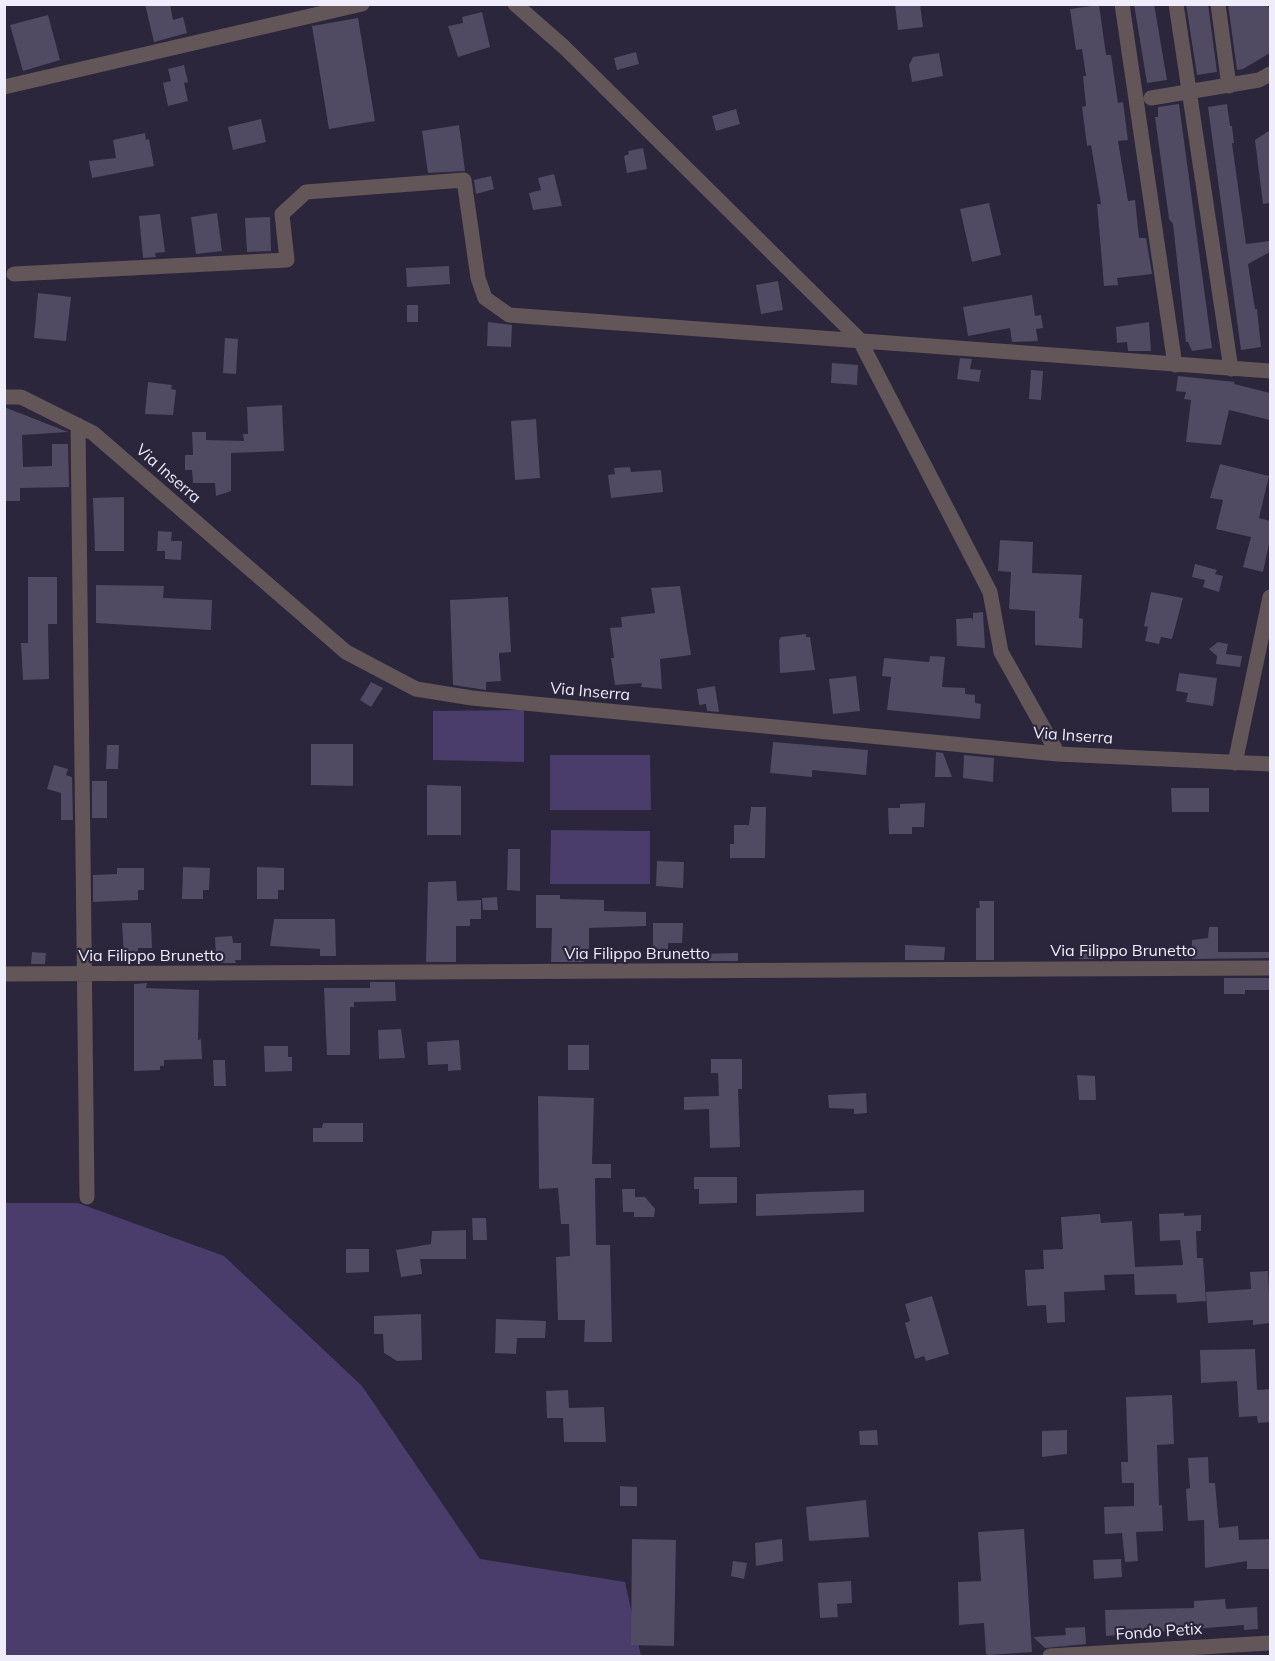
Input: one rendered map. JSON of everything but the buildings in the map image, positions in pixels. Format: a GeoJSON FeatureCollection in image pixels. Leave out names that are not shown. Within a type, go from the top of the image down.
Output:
{"type":"FeatureCollection","features":[{"type":"Feature","properties":{"kind":"street"},"geometry":{"type":"LineString","coordinates":[[4,87],[362,4]]}},
{"type":"Feature","properties":{"kind":"street"},"geometry":{"type":"LineString","coordinates":[[515,4],[564,47],[859,339],[990,592],[1000,652],[1058,754]]}},
{"type":"Feature","properties":{"kind":"street"},"geometry":{"type":"LineString","coordinates":[[1122,4],[1175,365]]}},
{"type":"Feature","properties":{"kind":"street"},"geometry":{"type":"LineString","coordinates":[[1176,4],[1231,369]]}},
{"type":"Feature","properties":{"kind":"street"},"geometry":{"type":"LineString","coordinates":[[1218,4],[1229,86]]}},
{"type":"Feature","properties":{"kind":"street"},"geometry":{"type":"LineString","coordinates":[[1151,98],[1229,86],[1258,80],[1270,74]]}},
{"type":"Feature","properties":{"kind":"street"},"geometry":{"type":"LineString","coordinates":[[14,274],[287,260],[282,214],[306,192],[464,180],[478,278],[485,298],[509,315],[859,339],[1175,365],[1270,370]]}},
{"type":"Feature","properties":{"kind":"street","name":"Via Inserra"},"geometry":{"type":"LineString","coordinates":[[4,396],[21,397],[93,433],[346,652],[416,688],[472,698],[1058,754],[1270,764]]}},
{"type":"Feature","properties":{"kind":"street"},"geometry":{"type":"LineString","coordinates":[[78,425],[87,1197]]}},
{"type":"Feature","properties":{"kind":"street"},"geometry":{"type":"LineString","coordinates":[[1235,763],[1270,597]]}},
{"type":"Feature","properties":{"kind":"street","name":"Via Filippo Brunetto"},"geometry":{"type":"LineString","coordinates":[[4,974],[1270,968]]}},
{"type":"Feature","properties":{"kind":"street","name":"Fondo Petix"},"geometry":{"type":"LineString","coordinates":[[1050,1656],[1270,1643]]}},
{"type":"Feature","properties":{"kind":"shaded area"},"geometry":{"type":"Polygon","coordinates":[[[524,710],[524,762],[433,760],[433,711],[524,710]]]}},
{"type":"Feature","properties":{"kind":"shaded area"},"geometry":{"type":"Polygon","coordinates":[[[550,755],[650,755],[651,810],[550,810],[550,755]]]}},
{"type":"Feature","properties":{"kind":"shaded area"},"geometry":{"type":"Polygon","coordinates":[[[551,830],[650,831],[650,884],[550,884],[551,830]]]}},
{"type":"Feature","properties":{"kind":"shaded area"},"geometry":{"type":"Polygon","coordinates":[[[4,1203],[78,1203],[224,1256],[362,1386],[480,1559],[625,1582],[641,1656],[5,1656],[4,1203]]]}}]}
